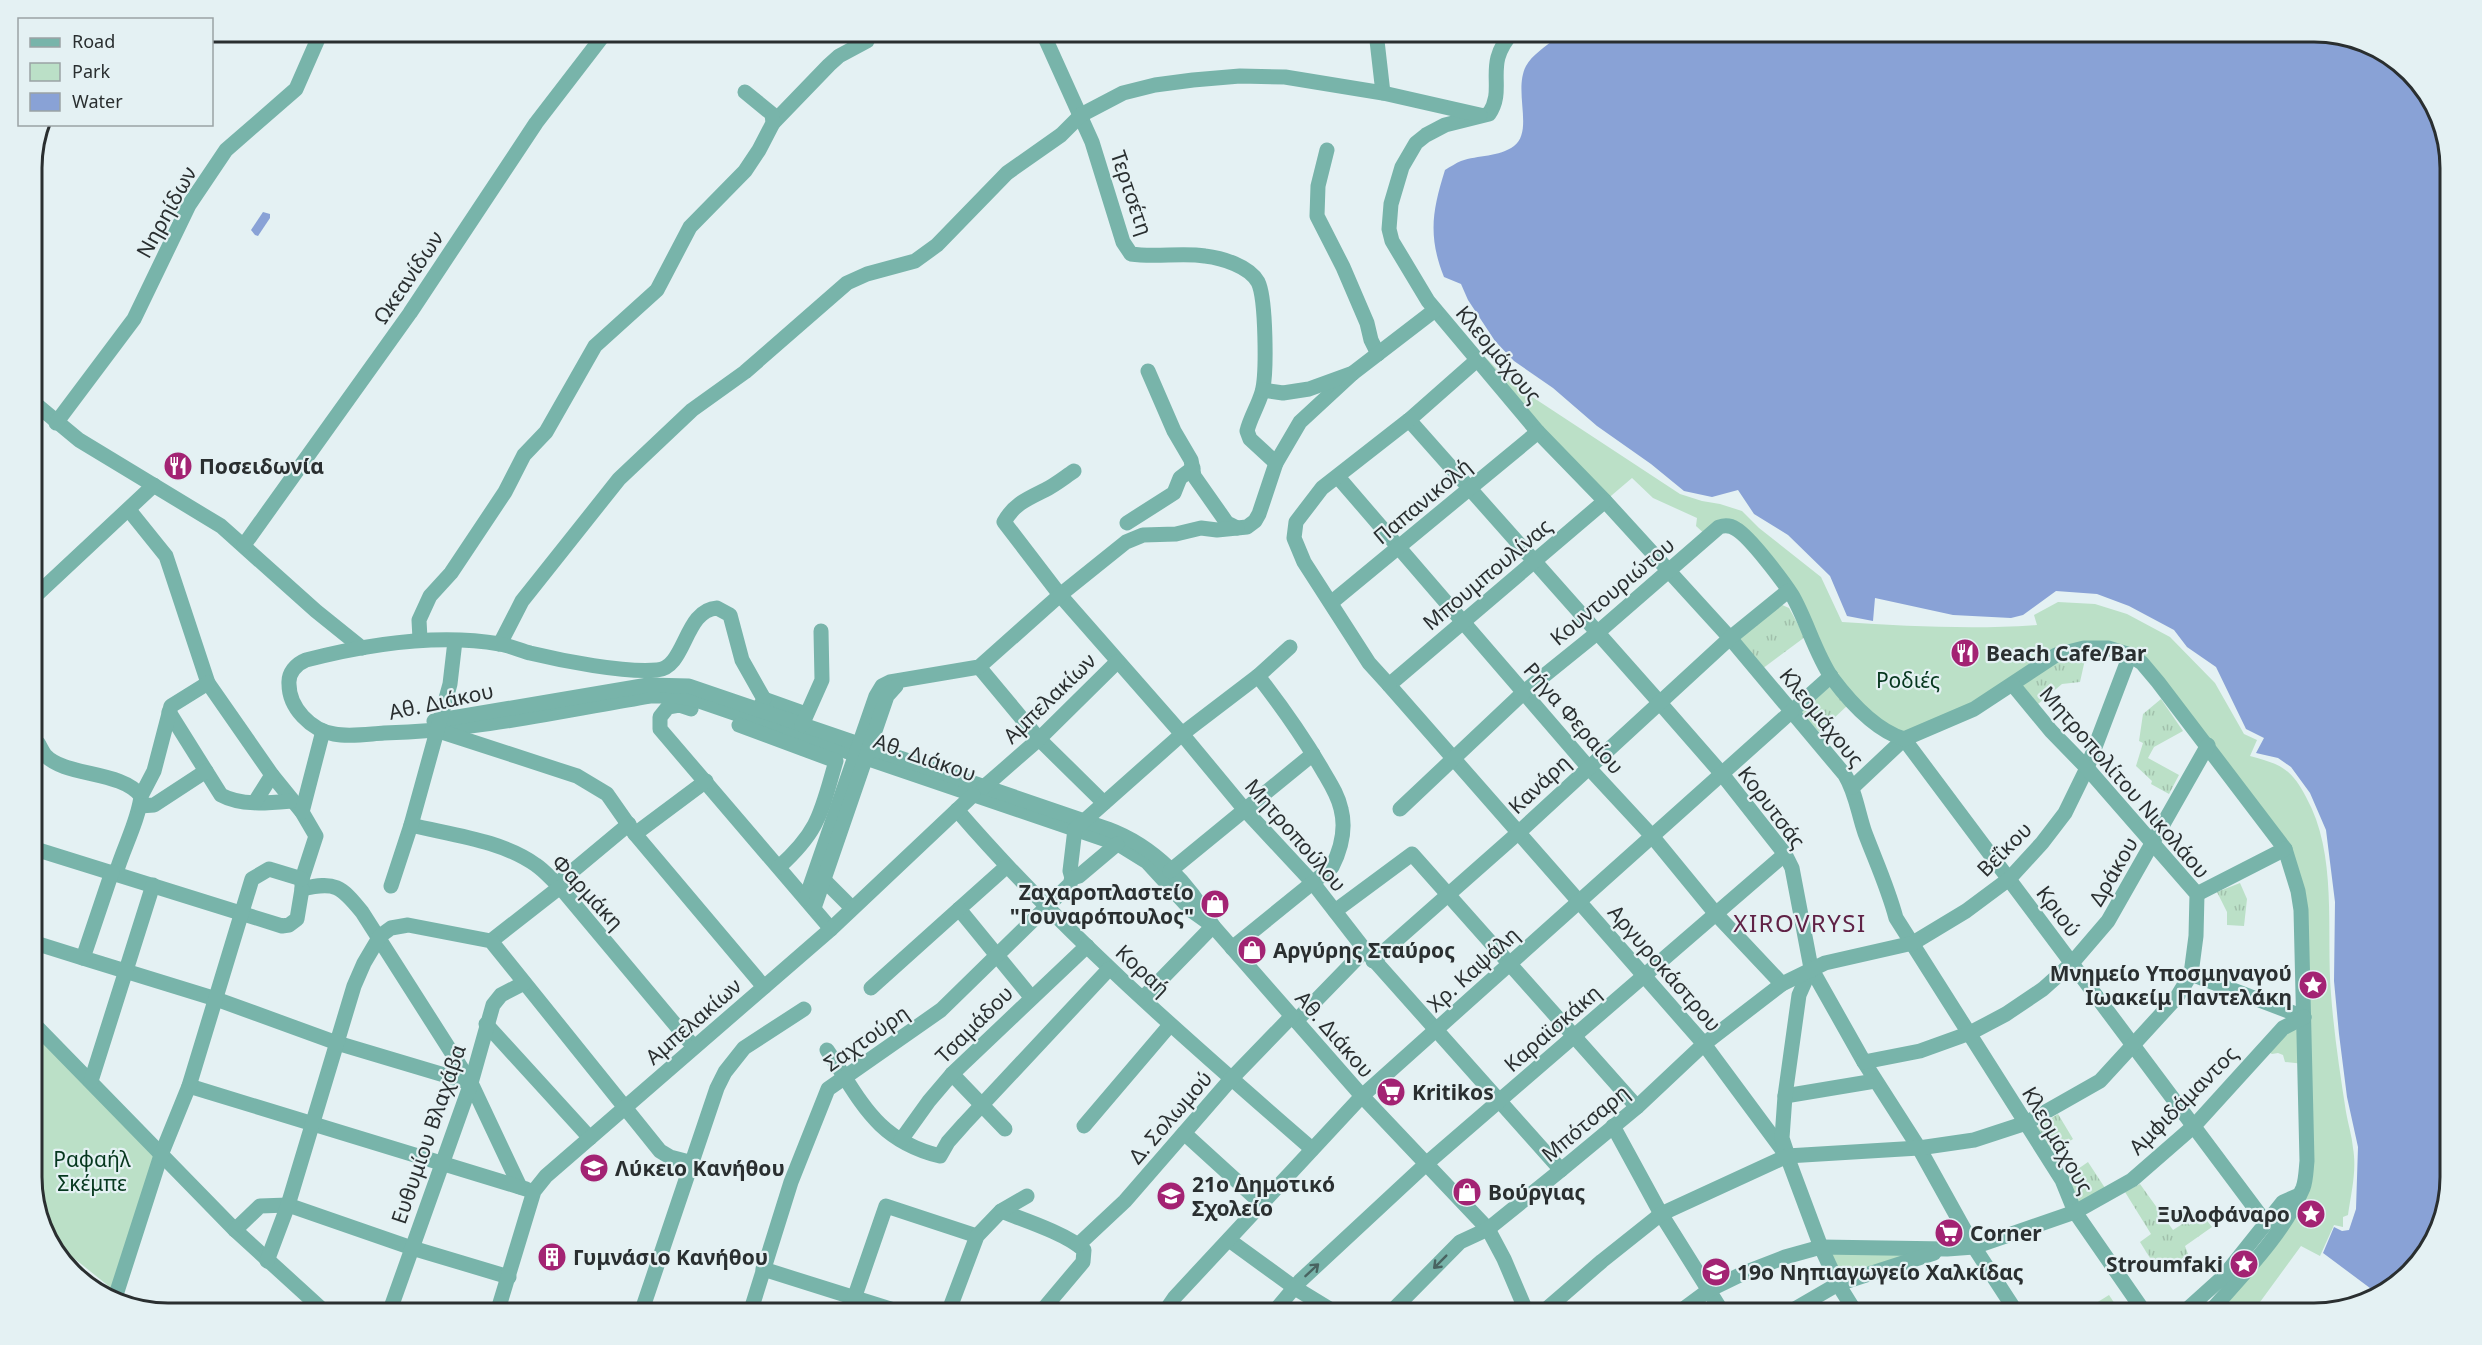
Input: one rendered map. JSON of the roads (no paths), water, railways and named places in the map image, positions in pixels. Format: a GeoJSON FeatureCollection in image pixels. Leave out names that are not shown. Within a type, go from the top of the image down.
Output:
{"type":"FeatureCollection","features":[{"type":"Feature","properties":{"kind":"street","name":"Νηρηίδων"},"geometry":{"type":"LineString","coordinates":[[56,423],[134,320],[189,205],[226,150],[296,89],[317,42]]}},
{"type":"Feature","properties":{"kind":"street","name":"Ωκεανίδων"},"geometry":{"type":"LineString","coordinates":[[244,545],[410,313],[536,123],[598,42]]}},
{"type":"Feature","properties":{"kind":"street"},"geometry":{"type":"LineString","coordinates":[[420,639],[419,620],[429,596],[451,573],[505,492],[524,455],[546,432],[595,346],[602,337],[657,290],[690,227],[745,171],[773,123],[839,56],[865,42]]}},
{"type":"Feature","properties":{"kind":"street","name":"Τερτσέτη"},"geometry":{"type":"LineString","coordinates":[[1047,42],[1092,142],[1123,242],[1131,254],[1205,255],[1247,271],[1257,282],[1262,297],[1265,365],[1263,390],[1247,431],[1250,439],[1276,463]]}},
{"type":"Feature","properties":{"kind":"street"},"geometry":{"type":"LineString","coordinates":[[1377,42],[1383,93]]}},
{"type":"Feature","properties":{"kind":"street"},"geometry":{"type":"LineString","coordinates":[[500,644],[522,601],[582,524],[619,479],[685,416],[745,372],[847,283],[867,274],[915,261],[937,245],[1007,172],[1061,135],[1081,115],[1123,93],[1155,85],[1240,76],[1286,77],[1383,93],[1485,117],[1495,102],[1495,71],[1501,46],[1504,42]]}},
{"type":"Feature","properties":{"kind":"street"},"geometry":{"type":"LineString","coordinates":[[745,92],[772,114],[773,123]]}},
{"type":"Feature","properties":{"kind":"street","name":"Κλεομάχους"},"geometry":{"type":"LineString","coordinates":[[1485,117],[1445,125],[1425,135],[1416,143],[1397,183],[1391,204],[1389,229],[1392,241],[1432,305],[1538,432],[1605,501],[1730,638],[1845,775],[1853,787],[1864,831],[1888,887],[1896,918],[2062,1180],[2075,1212],[2137,1303]]}},
{"type":"Feature","properties":{"kind":"street"},"geometry":{"type":"LineString","coordinates":[[1327,150],[1318,186],[1317,216],[1344,267],[1378,354]]}},
{"type":"Feature","properties":{"kind":"street"},"geometry":{"type":"LineString","coordinates":[[810,903],[824,880],[876,696],[882,686],[890,682],[979,667],[1060,595],[1126,543],[1143,535],[1176,534],[1201,528],[1217,530],[1247,527],[1255,521],[1259,514],[1276,463],[1300,422],[1432,305]]}},
{"type":"Feature","properties":{"kind":"street"},"geometry":{"type":"LineString","coordinates":[[1338,477],[1409,420],[1477,360]]}},
{"type":"Feature","properties":{"kind":"street"},"geometry":{"type":"LineString","coordinates":[[1148,371],[1193,468],[1194,476],[1227,523],[1237,528]]}},
{"type":"Feature","properties":{"kind":"street"},"geometry":{"type":"LineString","coordinates":[[1263,390],[1283,393],[1309,389],[1353,374]]}},
{"type":"Feature","properties":{"kind":"street"},"geometry":{"type":"LineString","coordinates":[[42,410],[56,423],[109,459],[200,511],[244,545],[316,611],[362,648]]}},
{"type":"Feature","properties":{"kind":"street","name":"Κορυτσάς"},"geometry":{"type":"LineString","coordinates":[[1409,420],[1722,774],[1785,854],[1791,868],[1811,968],[1875,1081],[1919,1148],[1974,1247],[2010,1303]]}},
{"type":"Feature","properties":{"kind":"street","name":"Παπανικολή"},"geometry":{"type":"LineString","coordinates":[[1332,602],[1538,432]]}},
{"type":"Feature","properties":{"kind":"street"},"geometry":{"type":"LineString","coordinates":[[1127,523],[1174,493],[1180,478],[1193,468]]}},
{"type":"Feature","properties":{"kind":"street","name":"Μητροπούλου"},"geometry":{"type":"LineString","coordinates":[[1074,471],[1047,489],[1021,502],[1004,522],[1060,595],[1182,734],[1245,810],[1313,883],[1369,956],[1437,1029],[1498,1102],[1561,1170]]}},
{"type":"Feature","properties":{"kind":"street","name":"Ρήγα Φεραίου"},"geometry":{"type":"LineString","coordinates":[[1338,477],[1588,767],[1652,836],[1716,914],[1782,984]]}},
{"type":"Feature","properties":{"kind":"street","name":"Αργυροκάστρου"},"geometry":{"type":"LineString","coordinates":[[1338,477],[1322,488],[1308,503],[1296,522],[1294,538],[1304,562],[1332,602],[1369,663],[1393,683],[1518,833],[1704,1044],[1787,1156],[1821,1247],[1849,1303]]}},
{"type":"Feature","properties":{"kind":"street"},"geometry":{"type":"LineString","coordinates":[[42,590],[154,485]]}},
{"type":"Feature","properties":{"kind":"street","name":"Μπουμπουλίνας"},"geometry":{"type":"LineString","coordinates":[[1393,683],[1605,501]]}},
{"type":"Feature","properties":{"kind":"street"},"geometry":{"type":"LineString","coordinates":[[42,851],[282,926],[289,925],[297,918],[302,884],[316,836],[302,812],[272,775],[208,683],[165,556],[129,510]]}},
{"type":"Feature","properties":{"kind":"street","name":"Κουντουριώτου"},"geometry":{"type":"LineString","coordinates":[[1400,809],[1524,692],[1597,633],[1719,527],[1726,525],[1737,529],[1788,591]]}},
{"type":"Feature","properties":{"kind":"street"},"geometry":{"type":"LineString","coordinates":[[1788,591],[1831,676],[1867,716],[1893,735],[1904,739]]}},
{"type":"Feature","properties":{"kind":"street","name":"Κανάρη"},"geometry":{"type":"LineString","coordinates":[[1294,1019],[1448,894],[1518,833],[1730,638],[1788,591]]}},
{"type":"Feature","properties":{"kind":"street"},"geometry":{"type":"LineString","coordinates":[[302,812],[323,730],[307,720],[293,705],[289,692],[290,674],[306,660],[420,639],[500,644],[554,658],[627,669],[658,670],[673,660],[697,619],[712,608],[722,609],[730,615],[742,660],[761,704]]}},
{"type":"Feature","properties":{"kind":"street"},"geometry":{"type":"LineString","coordinates":[[804,719],[822,680],[821,632]]}},
{"type":"Feature","properties":{"kind":"street"},"geometry":{"type":"LineString","coordinates":[[391,886],[411,825],[450,684],[455,641]]}},
{"type":"Feature","properties":{"kind":"street"},"geometry":{"type":"LineString","coordinates":[[1072,878],[1070,871],[1080,825],[1182,734],[1258,676],[1290,647]]}},
{"type":"Feature","properties":{"kind":"street"},"geometry":{"type":"LineString","coordinates":[[1853,787],[1904,739],[1974,709],[2056,655],[2095,647],[2108,648],[2130,655],[2142,663],[2285,849],[2298,891],[2301,910],[2306,1177],[2284,1222],[2218,1303]]}},
{"type":"Feature","properties":{"kind":"street","name":"Βεΐκου"},"geometry":{"type":"LineString","coordinates":[[1811,968],[1913,943],[1966,911],[2009,879],[2043,843],[2065,813],[2087,768],[2130,655]]}},
{"type":"Feature","properties":{"kind":"street","name":"Αμπελακίων"},"geometry":{"type":"LineString","coordinates":[[501,1303],[509,1277],[527,1189],[546,1176],[831,929],[957,810],[1039,739],[1117,662]]}},
{"type":"Feature","properties":{"kind":"street"},"geometry":{"type":"LineString","coordinates":[[979,667],[1039,739],[1104,804]]}},
{"type":"Feature","properties":{"kind":"street"},"geometry":{"type":"LineString","coordinates":[[1232,948],[1332,867],[1343,834],[1342,810],[1334,790],[1293,722],[1258,676]]}},
{"type":"Feature","properties":{"kind":"street","name":"Χρ. Καψάλη"},"geometry":{"type":"LineString","coordinates":[[1171,1303],[1362,1096],[1831,676]]}},
{"type":"Feature","properties":{"kind":"street"},"geometry":{"type":"LineString","coordinates":[[83,958],[140,801],[154,771],[171,706],[208,683]]}},
{"type":"Feature","properties":{"kind":"street","name":"Αθ. Διάκου"},"geometry":{"type":"LineString","coordinates":[[323,730],[339,735],[382,734],[663,684],[689,686],[761,704],[804,719],[862,752]]}},
{"type":"Feature","properties":{"kind":"street","name":"Μητροπολίτου Νικολάου"},"geometry":{"type":"LineString","coordinates":[[1554,1303],[1661,1214],[1787,1156],[1919,1148],[1974,1140],[2026,1123],[2100,1081],[2176,998],[2191,974],[2196,936],[2197,894],[2087,768],[2051,732],[2013,685]]}},
{"type":"Feature","properties":{"kind":"street","name":"Αθ. Διάκου"},"geometry":{"type":"LineString","coordinates":[[438,725],[650,696],[675,696],[700,701],[862,752],[1080,825],[1121,834],[1143,845],[1155,854],[1201,904],[1213,926],[1362,1096],[1488,1229],[1504,1259],[1522,1303]]}},
{"type":"Feature","properties":{"kind":"street"},"geometry":{"type":"LineString","coordinates":[[779,867],[801,846],[818,822],[836,761],[705,712],[679,705],[668,707],[660,717],[660,729],[831,929]]}},
{"type":"Feature","properties":{"kind":"street"},"geometry":{"type":"LineString","coordinates":[[169,711],[221,795],[229,799],[255,802],[291,801]]}},
{"type":"Feature","properties":{"kind":"street"},"geometry":{"type":"LineString","coordinates":[[438,725],[577,776],[607,794],[632,829],[764,987]]}},
{"type":"Feature","properties":{"kind":"street","name":"Κριού"},"geometry":{"type":"LineString","coordinates":[[1904,739],[2266,1223]]}},
{"type":"Feature","properties":{"kind":"street","name":"Δράκου"},"geometry":{"type":"LineString","coordinates":[[1864,1062],[1920,1050],[1970,1033],[2006,1014],[2043,988],[2072,963],[2108,921],[2208,746]]}},
{"type":"Feature","properties":{"kind":"street"},"geometry":{"type":"LineString","coordinates":[[42,750],[46,757],[61,764],[129,785],[140,801],[154,805],[206,771]]}},
{"type":"Feature","properties":{"kind":"street"},"geometry":{"type":"LineString","coordinates":[[810,903],[862,752]]}},
{"type":"Feature","properties":{"kind":"street"},"geometry":{"type":"LineString","coordinates":[[1170,871],[1313,754]]}},
{"type":"Feature","properties":{"kind":"street"},"geometry":{"type":"LineString","coordinates":[[255,802],[272,775]]}},
{"type":"Feature","properties":{"kind":"street"},"geometry":{"type":"LineString","coordinates":[[491,941],[632,829],[706,781]]}},
{"type":"Feature","properties":{"kind":"street","name":"Κοραή"},"geometry":{"type":"LineString","coordinates":[[957,810],[1006,867],[1109,969],[1312,1149]]}},
{"type":"Feature","properties":{"kind":"street","name":"Φαρμάκη"},"geometry":{"type":"LineString","coordinates":[[411,825],[481,842],[518,854],[536,866],[559,886],[694,1047]]}},
{"type":"Feature","properties":{"kind":"street","name":"Αθ. Διάκου"},"geometry":{"type":"LineString","coordinates":[[1080,825],[1147,862],[1192,911],[1213,926]]}},
{"type":"Feature","properties":{"kind":"street","name":"Σαχτούρη"},"geometry":{"type":"LineString","coordinates":[[753,1303],[791,1182],[828,1089],[941,1010],[1070,884],[1072,878],[1078,876],[1117,844]]}},
{"type":"Feature","properties":{"kind":"street"},"geometry":{"type":"LineString","coordinates":[[2197,894],[2285,849]]}},
{"type":"Feature","properties":{"kind":"street"},"geometry":{"type":"LineString","coordinates":[[1335,911],[1412,854],[1637,1107]]}},
{"type":"Feature","properties":{"kind":"street","name":"Καραϊσκάκη"},"geometry":{"type":"LineString","coordinates":[[1282,1303],[1294,1288],[1426,1164],[1785,854]]}},
{"type":"Feature","properties":{"kind":"street"},"geometry":{"type":"LineString","coordinates":[[871,988],[1006,867]]}},
{"type":"Feature","properties":{"kind":"street"},"geometry":{"type":"LineString","coordinates":[[119,1293],[161,1155],[189,1086],[243,915],[252,879],[270,869],[302,884],[324,884],[345,891],[380,936],[471,1083],[527,1189]]}},
{"type":"Feature","properties":{"kind":"street"},"geometry":{"type":"LineString","coordinates":[[824,880],[852,908]]}},
{"type":"Feature","properties":{"kind":"street"},"geometry":{"type":"LineString","coordinates":[[91,1081],[153,885]]}},
{"type":"Feature","properties":{"kind":"street"},"geometry":{"type":"LineString","coordinates":[[959,909],[1031,997]]}},
{"type":"Feature","properties":{"kind":"street"},"geometry":{"type":"LineString","coordinates":[[267,1261],[288,1205],[354,986],[380,936],[391,927],[408,925],[491,941],[660,1151],[670,1157],[693,1163]]}},
{"type":"Feature","properties":{"kind":"street"},"geometry":{"type":"LineString","coordinates":[[1143,998],[1213,926]]}},
{"type":"Feature","properties":{"kind":"street"},"geometry":{"type":"LineString","coordinates":[[42,945],[216,999],[337,1043],[471,1083]]}},
{"type":"Feature","properties":{"kind":"street","name":"Τσαμάδου"},"geometry":{"type":"LineString","coordinates":[[901,1140],[952,1074],[1087,946]]}},
{"type":"Feature","properties":{"kind":"street"},"geometry":{"type":"LineString","coordinates":[[1787,1156],[1782,1138],[1785,1096],[1799,995],[1811,968]]}},
{"type":"Feature","properties":{"kind":"street","name":"Μπότσαρη"},"geometry":{"type":"LineString","coordinates":[[1400,1303],[1460,1242],[1488,1229],[1637,1107],[1704,1044],[1782,984],[1811,968]]}},
{"type":"Feature","properties":{"kind":"street"},"geometry":{"type":"LineString","coordinates":[[826,1050],[873,1119],[901,1140],[940,1156],[948,1142],[1109,969]]}},
{"type":"Feature","properties":{"kind":"street"},"geometry":{"type":"LineString","coordinates":[[2191,974],[2304,1017]]}},
{"type":"Feature","properties":{"kind":"street","name":"Ευθυμίου Βλαχάβα"},"geometry":{"type":"LineString","coordinates":[[393,1303],[471,1083],[493,1005],[501,995],[524,983]]}},
{"type":"Feature","properties":{"kind":"street"},"geometry":{"type":"LineString","coordinates":[[645,1303],[717,1088],[725,1072],[744,1048],[804,1009]]}},
{"type":"Feature","properties":{"kind":"street","name":"Αμφιδάμαντος"},"geometry":{"type":"LineString","coordinates":[[1692,1303],[1709,1290],[1785,1257],[1821,1247],[1947,1249],[1974,1247],[2075,1212],[2132,1180],[2194,1126],[2283,1028],[2304,1017]]}},
{"type":"Feature","properties":{"kind":"street","name":"Δ. Σολωμού"},"geometry":{"type":"LineString","coordinates":[[1049,1303],[1083,1262],[1081,1247],[1125,1201],[1231,1079],[1294,1019]]}},
{"type":"Feature","properties":{"kind":"street"},"geometry":{"type":"LineString","coordinates":[[486,1024],[590,1138]]}},
{"type":"Feature","properties":{"kind":"street"},"geometry":{"type":"LineString","coordinates":[[1084,1126],[1170,1025]]}},
{"type":"Feature","properties":{"kind":"street"},"geometry":{"type":"LineString","coordinates":[[42,1032],[235,1230],[314,1303]]}},
{"type":"Feature","properties":{"kind":"street"},"geometry":{"type":"LineString","coordinates":[[952,1074],[1005,1129]]}},
{"type":"Feature","properties":{"kind":"street"},"geometry":{"type":"LineString","coordinates":[[1785,1096],[1875,1081]]}},
{"type":"Feature","properties":{"kind":"street"},"geometry":{"type":"LineString","coordinates":[[189,1086],[527,1189]]}},
{"type":"Feature","properties":{"kind":"street"},"geometry":{"type":"LineString","coordinates":[[1613,1126],[1661,1214],[1717,1303]]}},
{"type":"Feature","properties":{"kind":"street"},"geometry":{"type":"LineString","coordinates":[[1184,1133],[1262,1204]]}},
{"type":"Feature","properties":{"kind":"street"},"geometry":{"type":"LineString","coordinates":[[2195,1303],[2223,1277],[2283,1202],[2298,1195]]}},
{"type":"Feature","properties":{"kind":"street"},"geometry":{"type":"LineString","coordinates":[[952,1303],[977,1236],[1001,1211],[1027,1197]]}},
{"type":"Feature","properties":{"kind":"street"},"geometry":{"type":"LineString","coordinates":[[235,1230],[260,1206],[288,1205],[412,1248],[509,1277]]}},
{"type":"Feature","properties":{"kind":"street"},"geometry":{"type":"LineString","coordinates":[[852,1303],[885,1206],[977,1236]]}},
{"type":"Feature","properties":{"kind":"street"},"geometry":{"type":"LineString","coordinates":[[1001,1211],[1081,1247]]}},
{"type":"Feature","properties":{"kind":"street"},"geometry":{"type":"LineString","coordinates":[[1229,1240],[1318,1303]]}},
{"type":"Feature","properties":{"kind":"street"},"geometry":{"type":"LineString","coordinates":[[1806,1303],[1838,1284],[1947,1249]]}},
{"type":"Feature","properties":{"kind":"street"},"geometry":{"type":"LineString","coordinates":[[763,1269],[869,1303]]}},
{"type":"Feature","properties":{"kind":"water"},"geometry":{"type":"Polygon","coordinates":[[[1551,42],[2314,42],[2347,46],[2370,55],[2397,73],[2419,98],[2433,128],[2440,160],[2440,1185],[2433,1217],[2419,1247],[2397,1272],[2384,1282],[2371,1289],[2323,1253],[2334,1227],[2342,1231],[2349,1230],[2356,1209],[2358,1147],[2347,1097],[2339,1034],[2334,981],[2335,902],[2326,830],[2310,793],[2291,767],[2278,758],[2256,753],[2264,738],[2246,729],[2216,667],[2187,647],[2174,630],[2129,606],[2097,594],[2056,591],[2023,615],[2011,618],[1953,615],[1875,598],[1873,621],[1847,616],[1830,576],[1788,535],[1754,514],[1738,490],[1712,497],[1684,491],[1651,464],[1597,426],[1553,388],[1514,361],[1495,341],[1468,300],[1461,284],[1444,277],[1436,249],[1434,224],[1437,198],[1445,170],[1461,161],[1508,150],[1520,139],[1523,121],[1521,87],[1526,66],[1535,54],[1551,42]]]}},
{"type":"Feature","properties":{"kind":"water"},"geometry":{"type":"Polygon","coordinates":[[[263,212],[270,214],[270,218],[258,236],[251,230],[263,212]]]}},
{"type":"Feature","properties":{"kind":"place","name":"Ποσειδωνία"},"geometry":{"type":"Point","coordinates":[178,466]}},
{"type":"Feature","properties":{"kind":"place","name":"Beach Cafe/Bar"},"geometry":{"type":"Point","coordinates":[1965,653]}},
{"type":"Feature","properties":{"kind":"place","name":"Ζαχαροπλαστείο \"Γουναρόπουλος\""},"geometry":{"type":"Point","coordinates":[1215,904]}},
{"type":"Feature","properties":{"kind":"place","name":"Αργύρης Σταύρος"},"geometry":{"type":"Point","coordinates":[1252,950]}},
{"type":"Feature","properties":{"kind":"place","name":"Μνημείο Υποσμηναγού Ιωακείμ Παντελάκη"},"geometry":{"type":"Point","coordinates":[2313,985]}},
{"type":"Feature","properties":{"kind":"place","name":"Kritikos"},"geometry":{"type":"Point","coordinates":[1391,1092]}},
{"type":"Feature","properties":{"kind":"place","name":"Λύκειο Κανήθου"},"geometry":{"type":"Point","coordinates":[594,1168]}},
{"type":"Feature","properties":{"kind":"place","name":"Βούργιας"},"geometry":{"type":"Point","coordinates":[1467,1192]}},
{"type":"Feature","properties":{"kind":"place","name":"21ο Δημοτικό Σχολείο"},"geometry":{"type":"Point","coordinates":[1171,1196]}},
{"type":"Feature","properties":{"kind":"place","name":"Ξυλοφάναρο"},"geometry":{"type":"Point","coordinates":[2311,1214]}},
{"type":"Feature","properties":{"kind":"place","name":"Corner"},"geometry":{"type":"Point","coordinates":[1949,1233]}},
{"type":"Feature","properties":{"kind":"place","name":"Γυμνάσιο Κανήθου"},"geometry":{"type":"Point","coordinates":[552,1257]}},
{"type":"Feature","properties":{"kind":"place","name":"Stroumfaki"},"geometry":{"type":"Point","coordinates":[2244,1264]}},
{"type":"Feature","properties":{"kind":"place","name":"19ο Νηπιαγωγείο Χαλκίδας"},"geometry":{"type":"Point","coordinates":[1716,1272]}},
{"type":"Feature","properties":{"kind":"district","name":"XIROVRYSI"},"geometry":{"type":"Point","coordinates":[1800,922]}},
{"type":"Feature","properties":{"kind":"park label","name":"Ροδιές"},"geometry":{"type":"Point","coordinates":[1908,680]}},
{"type":"Feature","properties":{"kind":"park label","name":"Ραφαήλ Σκέμπε"},"geometry":{"type":"Point","coordinates":[92,1171]}}]}
